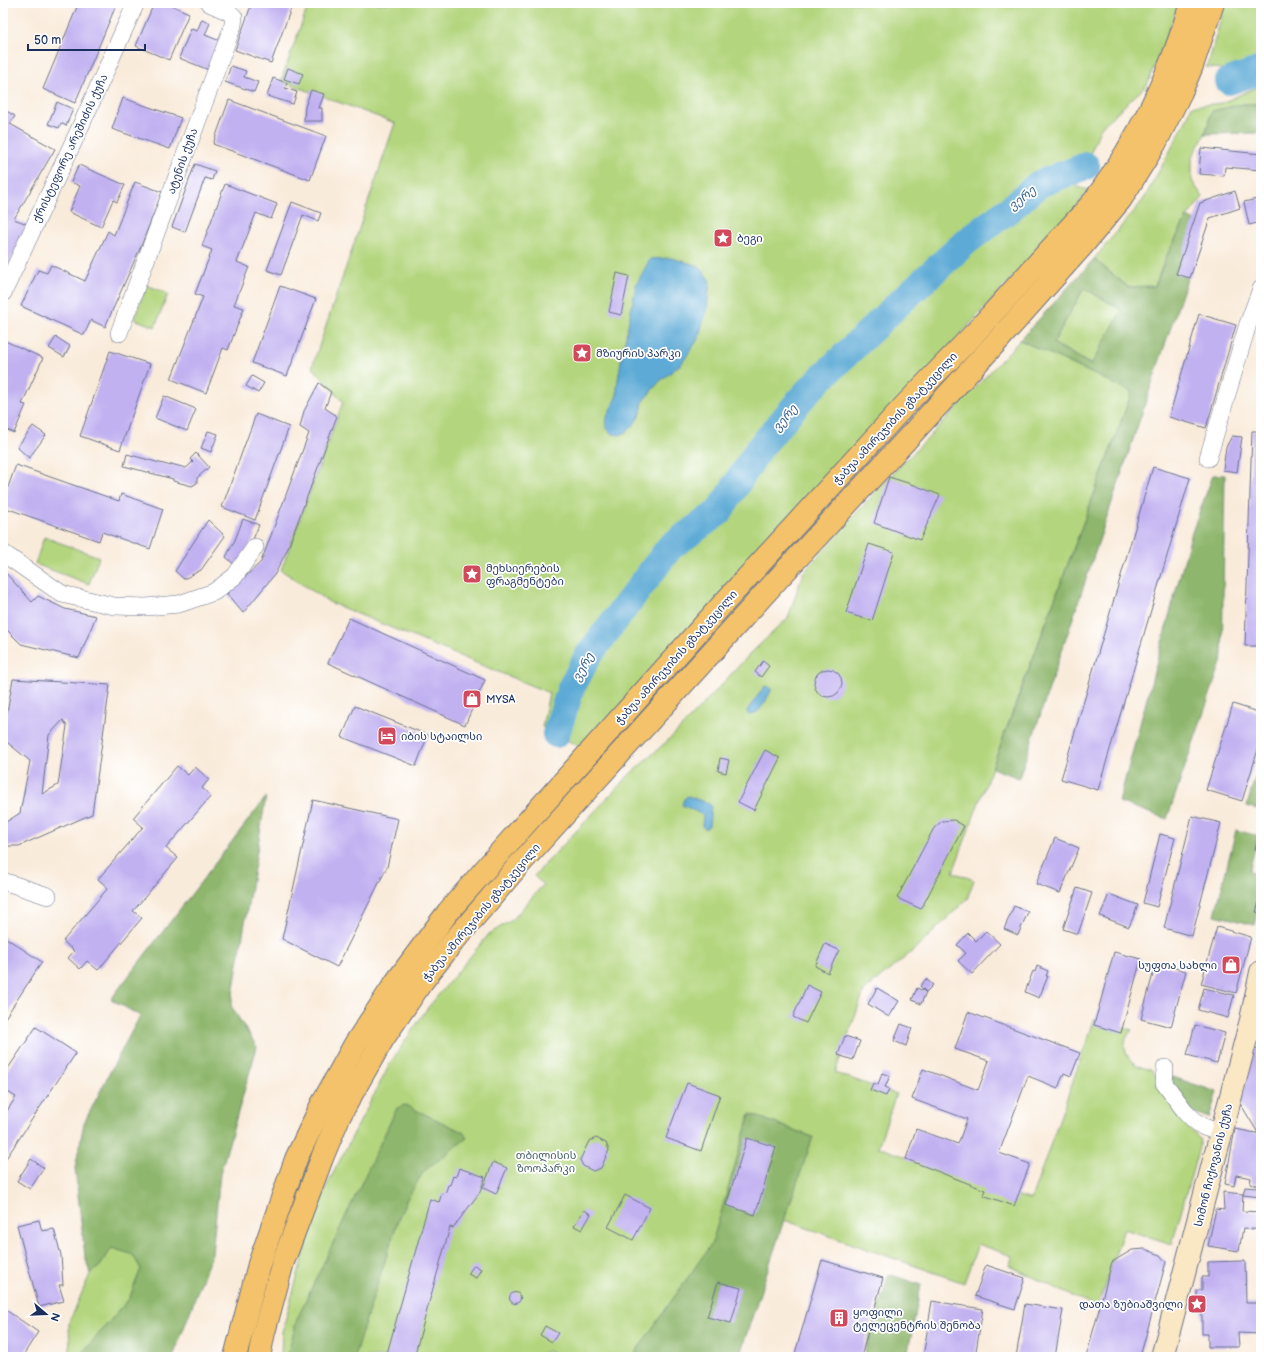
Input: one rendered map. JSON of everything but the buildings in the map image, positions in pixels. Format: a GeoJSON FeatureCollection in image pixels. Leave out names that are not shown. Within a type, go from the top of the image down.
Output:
{"type":"FeatureCollection","features":[{"type":"Feature","properties":{"kind":"main road","name":"ჭაბუა ამირეჯიბის გზატკეცილი"},"geometry":{"type":"LineString","coordinates":[[234,1357],[259,1264],[296,1159],[322,1104],[355,1044],[396,982],[448,912],[720,606],[1080,218],[1108,183],[1149,113],[1165,77],[1191,3]]}},
{"type":"Feature","properties":{"kind":"main road","name":"ჭაბუა ამირეჯიბის გზატკეცილი"},"geometry":{"type":"LineString","coordinates":[[259,1357],[264,1332],[283,1262],[339,1117],[383,1039],[421,983],[453,942],[518,866],[782,574],[1001,337],[1122,199],[1155,144],[1178,98],[1192,66],[1213,3]]}},
{"type":"Feature","properties":{"kind":"street","name":"ქრისტეფორე არეშიძის ქუჩა"},"geometry":{"type":"LineString","coordinates":[[3,293],[136,3]]}},
{"type":"Feature","properties":{"kind":"street","name":"ატენის ქუჩა"},"geometry":{"type":"LineString","coordinates":[[119,333],[233,25],[234,17],[229,12],[209,3]]}},
{"type":"Feature","properties":{"kind":"street"},"geometry":{"type":"LineString","coordinates":[[1208,458],[1248,324],[1261,289]]}},
{"type":"Feature","properties":{"kind":"street"},"geometry":{"type":"LineString","coordinates":[[3,553],[62,594],[114,606],[146,607],[179,604],[214,592],[235,576],[255,547]]}},
{"type":"Feature","properties":{"kind":"street"},"geometry":{"type":"LineString","coordinates":[[3,881],[48,896]]}},
{"type":"Feature","properties":{"kind":"street","name":"სიმონ ჩიქოვანის ქუჩა"},"geometry":{"type":"LineString","coordinates":[[1162,1357],[1221,1133],[1256,1020],[1261,972]]}},
{"type":"Feature","properties":{"kind":"street"},"geometry":{"type":"LineString","coordinates":[[1165,1068],[1164,1083],[1185,1111],[1204,1127],[1221,1133]]}},
{"type":"Feature","properties":{"kind":"green space","name":"მზიურის პარკი"},"geometry":{"type":"Polygon","coordinates":[[[309,3],[1178,3],[1147,85],[1101,127],[1077,187],[1089,190],[1067,218],[582,748],[542,727],[549,693],[329,602],[281,570],[343,402],[312,367],[395,123],[281,81],[309,3]]]}},
{"type":"Feature","properties":{"kind":"green space"},"geometry":{"type":"Polygon","coordinates":[[[1225,3],[1261,3],[1261,63],[1255,67],[1242,70],[1227,70],[1206,67],[1210,58],[1225,3]]]}},
{"type":"Feature","properties":{"kind":"green space"},"geometry":{"type":"Polygon","coordinates":[[[1261,85],[1261,104],[1243,104],[1212,111],[1205,134],[1192,157],[1192,181],[1203,197],[1187,217],[1166,257],[1155,286],[1128,287],[1094,259],[1144,199],[1187,119],[1192,106],[1222,103],[1261,85]]]}},
{"type":"Feature","properties":{"kind":"green space"},"geometry":{"type":"Polygon","coordinates":[[[1243,104],[1261,104],[1261,133],[1205,134],[1212,111],[1243,104]]]}},
{"type":"Feature","properties":{"kind":"green space"},"geometry":{"type":"Polygon","coordinates":[[[1187,217],[1205,226],[1019,778],[992,768],[1132,392],[1020,340],[1094,259],[1128,287],[1155,286],[1166,257],[1187,217]],[[1084,288],[1053,343],[1091,365],[1122,310],[1084,288]]]}},
{"type":"Feature","properties":{"kind":"green space"},"geometry":{"type":"Polygon","coordinates":[[[147,285],[168,294],[155,327],[134,319],[147,285]]]}},
{"type":"Feature","properties":{"kind":"green space"},"geometry":{"type":"Polygon","coordinates":[[[1084,288],[1122,310],[1092,365],[1053,343],[1084,288]]]}},
{"type":"Feature","properties":{"kind":"green space","name":"თბილისის ზოოპარკი"},"geometry":{"type":"Polygon","coordinates":[[[1020,340],[1132,392],[953,872],[974,880],[967,899],[919,946],[864,991],[835,1073],[896,1094],[878,1147],[1031,1200],[1095,1018],[1132,1030],[1127,1036],[1125,1043],[1127,1055],[1136,1065],[1151,1069],[1183,1122],[1201,1140],[1172,1244],[1124,1229],[1097,1308],[1010,1266],[1012,1256],[978,1244],[964,1283],[784,1220],[812,1137],[750,1114],[713,1243],[633,1357],[560,1357],[548,1351],[535,1357],[281,1357],[282,1332],[307,1241],[327,1185],[391,1062],[426,1010],[489,934],[512,920],[543,885],[534,876],[627,777],[675,734],[751,653],[788,618],[803,573],[889,477],[932,434],[1020,340]]]}},
{"type":"Feature","properties":{"kind":"green space"},"geometry":{"type":"Polygon","coordinates":[[[1213,475],[1225,475],[1222,660],[1167,819],[1119,802],[1191,535],[1213,475]]]}},
{"type":"Feature","properties":{"kind":"green space"},"geometry":{"type":"Polygon","coordinates":[[[44,537],[99,557],[89,584],[35,564],[44,537]]]}},
{"type":"Feature","properties":{"kind":"green space"},"geometry":{"type":"Polygon","coordinates":[[[1261,757],[1261,810],[1247,806],[1261,757]]]}},
{"type":"Feature","properties":{"kind":"green space"},"geometry":{"type":"Polygon","coordinates":[[[266,797],[231,1006],[257,1047],[220,1174],[212,1253],[173,1357],[79,1357],[129,1299],[141,1269],[133,1255],[112,1248],[100,1266],[90,1274],[85,1256],[75,1168],[84,1123],[140,1016],[111,999],[266,797]]]}},
{"type":"Feature","properties":{"kind":"green space"},"geometry":{"type":"Polygon","coordinates":[[[1236,830],[1258,836],[1249,872],[1261,875],[1261,902],[1255,925],[1215,915],[1236,830]]]}},
{"type":"Feature","properties":{"kind":"green space"},"geometry":{"type":"Polygon","coordinates":[[[1164,1074],[1217,1092],[1209,1118],[1192,1112],[1164,1074]]]}},
{"type":"Feature","properties":{"kind":"green space"},"geometry":{"type":"Polygon","coordinates":[[[405,1105],[463,1132],[467,1138],[424,1171],[407,1199],[399,1217],[354,1357],[287,1357],[297,1319],[397,1108],[405,1105]]]}},
{"type":"Feature","properties":{"kind":"green space"},"geometry":{"type":"Polygon","coordinates":[[[750,1114],[813,1137],[739,1357],[643,1357],[635,1353],[712,1243],[750,1114]]]}},
{"type":"Feature","properties":{"kind":"green space"},"geometry":{"type":"Polygon","coordinates":[[[112,1247],[133,1254],[141,1269],[129,1299],[79,1357],[70,1357],[69,1323],[90,1274],[100,1266],[112,1247]]]}},
{"type":"Feature","properties":{"kind":"green space"},"geometry":{"type":"Polygon","coordinates":[[[889,1274],[921,1285],[907,1357],[863,1357],[889,1274]]]}},
{"type":"Feature","properties":{"kind":"water"},"geometry":{"type":"Polygon","coordinates":[[[671,258],[699,266],[710,281],[707,309],[698,339],[682,363],[659,382],[643,401],[641,413],[627,432],[620,435],[612,434],[606,427],[607,417],[617,395],[621,361],[636,285],[650,259],[671,258]]]}},
{"type":"Feature","properties":{"kind":"water"},"geometry":{"type":"Polygon","coordinates":[[[765,686],[771,688],[767,699],[756,713],[749,715],[747,713],[748,709],[765,686]]]}},
{"type":"Feature","properties":{"kind":"water"},"geometry":{"type":"Polygon","coordinates":[[[688,796],[711,805],[709,826],[705,829],[702,826],[703,816],[682,805],[684,799],[688,796]]]}},
{"type":"Feature","properties":{"kind":"waterway","name":"ვერე"},"geometry":{"type":"LineString","coordinates":[[1229,81],[1261,70]]}},
{"type":"Feature","properties":{"kind":"waterway"},"geometry":{"type":"LineString","coordinates":[[1252,74],[1257,87]]}},
{"type":"Feature","properties":{"kind":"waterway","name":"ვერე"},"geometry":{"type":"LineString","coordinates":[[556,734],[571,688],[588,656],[670,547],[719,512],[758,450],[807,392],[897,305],[968,240],[1010,209],[1039,184],[1086,166]]}},
{"type":"Feature","properties":{"kind":"place","name":"ბეგი"},"geometry":{"type":"Point","coordinates":[723,238]}},
{"type":"Feature","properties":{"kind":"place","name":"მზიურის პარკი"},"geometry":{"type":"Point","coordinates":[582,353]}},
{"type":"Feature","properties":{"kind":"place","name":"მეხსიერების ფრაგმენტები"},"geometry":{"type":"Point","coordinates":[472,574]}},
{"type":"Feature","properties":{"kind":"place","name":"MYSA"},"geometry":{"type":"Point","coordinates":[472,699]}},
{"type":"Feature","properties":{"kind":"place","name":"იბის სტაილსი"},"geometry":{"type":"Point","coordinates":[387,736]}},
{"type":"Feature","properties":{"kind":"place","name":"სუფთა სახლი"},"geometry":{"type":"Point","coordinates":[1231,965]}},
{"type":"Feature","properties":{"kind":"place","name":"დათა ზუბიაშვილი"},"geometry":{"type":"Point","coordinates":[1197,1304]}},
{"type":"Feature","properties":{"kind":"place","name":"ყოფილი ტელეცენტრის შენობა"},"geometry":{"type":"Point","coordinates":[839,1318]}}]}
